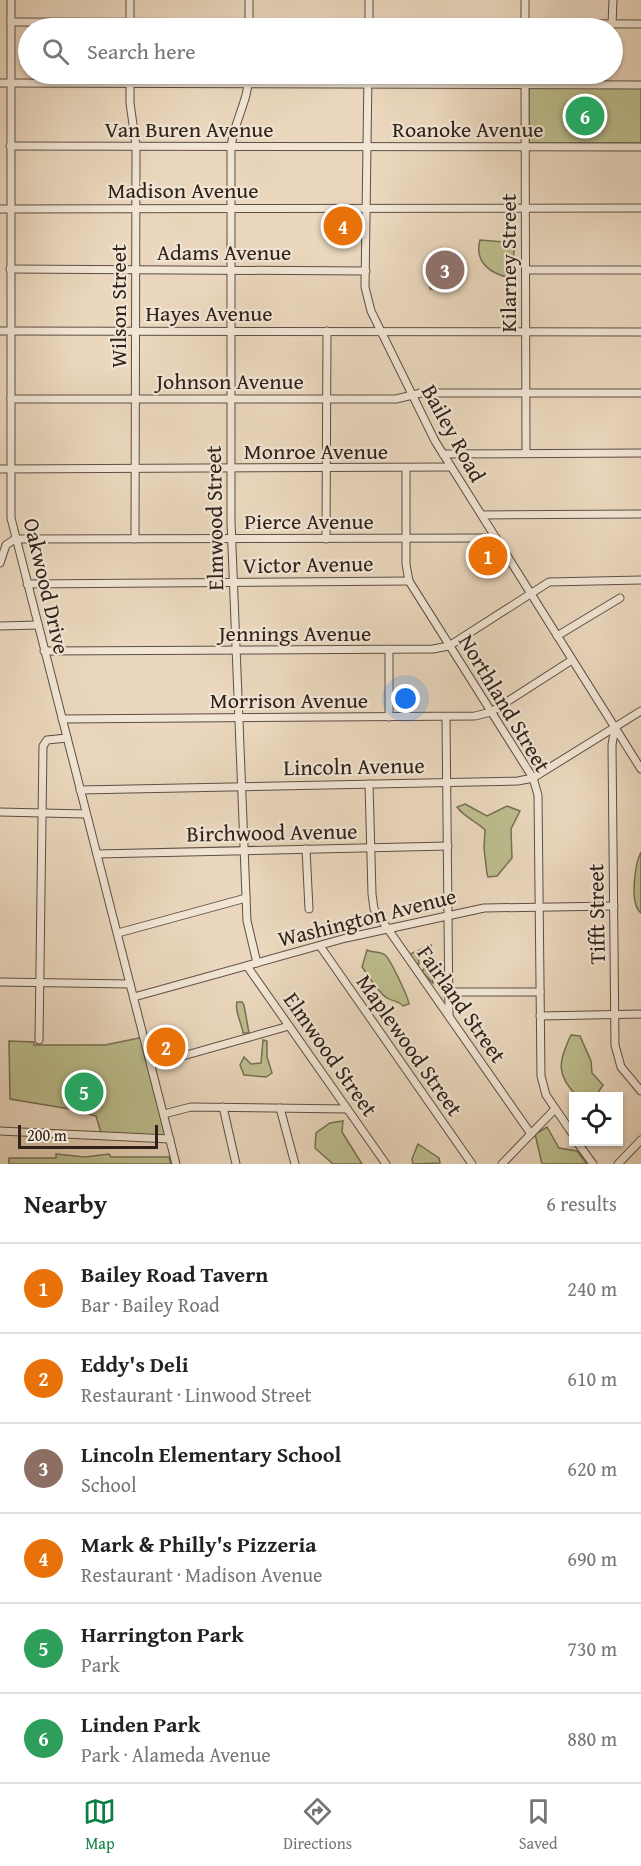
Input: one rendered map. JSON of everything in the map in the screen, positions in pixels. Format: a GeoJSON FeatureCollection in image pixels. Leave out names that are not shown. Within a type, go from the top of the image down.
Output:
{"type":"FeatureCollection","features":[{"type":"Feature","properties":{"kind":"street","name":"Oakwood Drive"},"geometry":{"type":"LineString","coordinates":[[11,0],[11,518],[176,1164]]}},
{"type":"Feature","properties":{"kind":"street"},"geometry":{"type":"LineString","coordinates":[[130,0],[130,18]]}},
{"type":"Feature","properties":{"kind":"street"},"geometry":{"type":"LineString","coordinates":[[249,0],[249,18]]}},
{"type":"Feature","properties":{"kind":"street"},"geometry":{"type":"LineString","coordinates":[[369,0],[369,18]]}},
{"type":"Feature","properties":{"kind":"street"},"geometry":{"type":"LineString","coordinates":[[525,0],[525,18]]}},
{"type":"Feature","properties":{"kind":"street"},"geometry":{"type":"LineString","coordinates":[[612,18],[613,0]]}},
{"type":"Feature","properties":{"kind":"street"},"geometry":{"type":"LineString","coordinates":[[11,22],[18,22]]}},
{"type":"Feature","properties":{"kind":"street"},"geometry":{"type":"LineString","coordinates":[[623,24],[641,24]]}},
{"type":"Feature","properties":{"kind":"street"},"geometry":{"type":"LineString","coordinates":[[0,83],[18,83]]}},
{"type":"Feature","properties":{"kind":"street"},"geometry":{"type":"LineString","coordinates":[[70,84],[641,85]]}},
{"type":"Feature","properties":{"kind":"street","name":"Wilson Street"},"geometry":{"type":"LineString","coordinates":[[130,85],[136,146],[135,539]]}},
{"type":"Feature","properties":{"kind":"street","name":"Elmwood Street"},"geometry":{"type":"LineString","coordinates":[[249,85],[246,101],[233,130],[231,147],[232,583],[248,929],[257,963]]}},
{"type":"Feature","properties":{"kind":"street","name":"Bailey Road"},"geometry":{"type":"LineString","coordinates":[[368,85],[366,298],[443,454],[641,769]]}},
{"type":"Feature","properties":{"kind":"street","name":"Kilarney Street"},"geometry":{"type":"LineString","coordinates":[[525,85],[526,453]]}},
{"type":"Feature","properties":{"kind":"street","name":"Van Buren Avenue"},"geometry":{"type":"LineString","coordinates":[[10,146],[367,147]]}},
{"type":"Feature","properties":{"kind":"street","name":"Roanoke Avenue"},"geometry":{"type":"LineString","coordinates":[[367,147],[641,147]]}},
{"type":"Feature","properties":{"kind":"street","name":"Madison Avenue"},"geometry":{"type":"LineString","coordinates":[[0,209],[641,208]]}},
{"type":"Feature","properties":{"kind":"street","name":"Adams Avenue"},"geometry":{"type":"LineString","coordinates":[[10,268],[366,271]]}},
{"type":"Feature","properties":{"kind":"street"},"geometry":{"type":"LineString","coordinates":[[526,270],[641,270]]}},
{"type":"Feature","properties":{"kind":"street","name":"Hayes Avenue"},"geometry":{"type":"LineString","coordinates":[[0,331],[641,332]]}},
{"type":"Feature","properties":{"kind":"street"},"geometry":{"type":"LineString","coordinates":[[326,539],[327,331]]}},
{"type":"Feature","properties":{"kind":"street","name":"Johnson Avenue"},"geometry":{"type":"LineString","coordinates":[[11,399],[406,399],[421,393],[641,393]]}},
{"type":"Feature","properties":{"kind":"street"},"geometry":{"type":"LineString","coordinates":[[443,454],[641,453]]}},
{"type":"Feature","properties":{"kind":"street","name":"Monroe Avenue"},"geometry":{"type":"LineString","coordinates":[[0,469],[406,469],[451,467]]}},
{"type":"Feature","properties":{"kind":"street","name":"Northland Street"},"geometry":{"type":"LineString","coordinates":[[406,469],[406,539],[409,581],[533,778],[538,795],[541,1077],[546,1095],[569,1130]]}},
{"type":"Feature","properties":{"kind":"street"},"geometry":{"type":"LineString","coordinates":[[482,515],[641,514]]}},
{"type":"Feature","properties":{"kind":"street","name":"Pierce Avenue"},"geometry":{"type":"LineString","coordinates":[[15,539],[496,538]]}},
{"type":"Feature","properties":{"kind":"street"},"geometry":{"type":"LineString","coordinates":[[1,559],[6,545],[15,539]]}},
{"type":"Feature","properties":{"kind":"street"},"geometry":{"type":"LineString","coordinates":[[1,559],[19,555]]}},
{"type":"Feature","properties":{"kind":"street","name":"Jennings Avenue"},"geometry":{"type":"LineString","coordinates":[[44,651],[389,650],[449,646],[553,581],[641,580]]}},
{"type":"Feature","properties":{"kind":"street","name":"Victor Avenue"},"geometry":{"type":"LineString","coordinates":[[27,584],[409,581]]}},
{"type":"Feature","properties":{"kind":"street"},"geometry":{"type":"LineString","coordinates":[[557,636],[620,597]]}},
{"type":"Feature","properties":{"kind":"street"},"geometry":{"type":"LineString","coordinates":[[0,626],[38,626]]}},
{"type":"Feature","properties":{"kind":"street"},"geometry":{"type":"LineString","coordinates":[[389,650],[389,717]]}},
{"type":"Feature","properties":{"kind":"street","name":"Morrison Avenue"},"geometry":{"type":"LineString","coordinates":[[62,719],[475,716],[491,712],[572,660]]}},
{"type":"Feature","properties":{"kind":"street","name":"Lincoln Avenue"},"geometry":{"type":"LineString","coordinates":[[80,790],[447,783],[533,778],[641,711]]}},
{"type":"Feature","properties":{"kind":"street"},"geometry":{"type":"LineString","coordinates":[[446,717],[449,1016]]}},
{"type":"Feature","properties":{"kind":"street","name":"Tifft Street"},"geometry":{"type":"LineString","coordinates":[[615,728],[612,745],[615,1015],[618,1059],[626,1076],[641,1091]]}},
{"type":"Feature","properties":{"kind":"street"},"geometry":{"type":"LineString","coordinates":[[39,1040],[43,746],[47,740],[67,738]]}},
{"type":"Feature","properties":{"kind":"street","name":"Fairland Street"},"geometry":{"type":"LineString","coordinates":[[369,784],[372,901],[387,928],[531,1134]]}},
{"type":"Feature","properties":{"kind":"street"},"geometry":{"type":"LineString","coordinates":[[0,812],[86,814]]}},
{"type":"Feature","properties":{"kind":"street","name":"Birchwood Avenue"},"geometry":{"type":"LineString","coordinates":[[97,854],[448,846]]}},
{"type":"Feature","properties":{"kind":"street"},"geometry":{"type":"LineString","coordinates":[[306,849],[309,909]]}},
{"type":"Feature","properties":{"kind":"street"},"geometry":{"type":"LineString","coordinates":[[118,933],[246,898]]}},
{"type":"Feature","properties":{"kind":"street","name":"Washington Avenue"},"geometry":{"type":"LineString","coordinates":[[134,997],[387,928],[485,908],[614,906]]}},
{"type":"Feature","properties":{"kind":"street","name":"Maplewood Street"},"geometry":{"type":"LineString","coordinates":[[320,946],[472,1164]]}},
{"type":"Feature","properties":{"kind":"street","name":"Elmwood Street"},"geometry":{"type":"LineString","coordinates":[[247,966],[386,1164]]}},
{"type":"Feature","properties":{"kind":"street"},"geometry":{"type":"LineString","coordinates":[[0,982],[130,984]]}},
{"type":"Feature","properties":{"kind":"street"},"geometry":{"type":"LineString","coordinates":[[450,992],[540,992]]}},
{"type":"Feature","properties":{"kind":"street"},"geometry":{"type":"LineString","coordinates":[[540,1016],[641,1014]]}},
{"type":"Feature","properties":{"kind":"street"},"geometry":{"type":"LineString","coordinates":[[151,1065],[289,1026]]}},
{"type":"Feature","properties":{"kind":"street"},"geometry":{"type":"LineString","coordinates":[[164,1114],[191,1107],[347,1109]]}},
{"type":"Feature","properties":{"kind":"street"},"geometry":{"type":"LineString","coordinates":[[223,1107],[236,1164]]}},
{"type":"Feature","properties":{"kind":"street"},"geometry":{"type":"LineString","coordinates":[[280,1108],[295,1164]]}},
{"type":"Feature","properties":{"kind":"street"},"geometry":{"type":"LineString","coordinates":[[502,1164],[555,1109]]}},
{"type":"Feature","properties":{"kind":"street"},"geometry":{"type":"LineString","coordinates":[[0,1131],[170,1139]]}},
{"type":"Feature","properties":{"kind":"street"},"geometry":{"type":"LineString","coordinates":[[618,1164],[641,1140]]}},
{"type":"Feature","properties":{"kind":"street"},"geometry":{"type":"LineString","coordinates":[[580,1146],[593,1164]]}},
{"type":"Feature","properties":{"kind":"green space"},"geometry":{"type":"Polygon","coordinates":[[[529,88],[641,88],[641,143],[529,143],[529,88]]]}},
{"type":"Feature","properties":{"kind":"green space"},"geometry":{"type":"Polygon","coordinates":[[[480,240],[515,243],[511,278],[497,274],[486,266],[479,255],[480,240]]]}},
{"type":"Feature","properties":{"kind":"green space"},"geometry":{"type":"Polygon","coordinates":[[[430,263],[442,269],[442,284],[438,289],[430,289],[430,263]]]}},
{"type":"Feature","properties":{"kind":"green space"},"geometry":{"type":"Polygon","coordinates":[[[465,804],[487,816],[507,806],[520,811],[511,829],[512,858],[497,876],[488,877],[484,848],[485,830],[457,807],[465,804]]]}},
{"type":"Feature","properties":{"kind":"green space"},"geometry":{"type":"Polygon","coordinates":[[[641,852],[641,913],[637,908],[634,893],[635,874],[641,852]]]}},
{"type":"Feature","properties":{"kind":"green space"},"geometry":{"type":"Polygon","coordinates":[[[431,945],[433,983],[422,972],[429,961],[423,951],[418,955],[419,964],[416,965],[410,954],[431,945]]]}},
{"type":"Feature","properties":{"kind":"green space"},"geometry":{"type":"Polygon","coordinates":[[[367,950],[383,954],[388,958],[409,1004],[403,1006],[389,999],[377,988],[362,967],[367,950]]]}},
{"type":"Feature","properties":{"kind":"green space"},"geometry":{"type":"Polygon","coordinates":[[[237,1002],[242,1002],[244,1005],[249,1033],[243,1033],[237,1002]]]}},
{"type":"Feature","properties":{"kind":"green space"},"geometry":{"type":"Polygon","coordinates":[[[571,1035],[580,1036],[591,1061],[592,1073],[603,1085],[598,1092],[574,1092],[562,1075],[564,1053],[571,1035]]]}},
{"type":"Feature","properties":{"kind":"green space"},"geometry":{"type":"Polygon","coordinates":[[[139,1038],[145,1041],[170,1139],[102,1136],[96,1116],[70,1109],[10,1099],[9,1041],[34,1042],[34,1045],[105,1045],[139,1038]]]}},
{"type":"Feature","properties":{"kind":"green space"},"geometry":{"type":"Polygon","coordinates":[[[263,1040],[267,1041],[267,1057],[272,1073],[266,1077],[244,1075],[240,1065],[244,1057],[251,1064],[261,1063],[263,1040]]]}},
{"type":"Feature","properties":{"kind":"green space"},"geometry":{"type":"Polygon","coordinates":[[[343,1121],[342,1132],[362,1164],[333,1164],[315,1148],[316,1133],[330,1123],[343,1121]]]}},
{"type":"Feature","properties":{"kind":"green space"},"geometry":{"type":"Polygon","coordinates":[[[547,1127],[559,1148],[577,1151],[587,1164],[542,1164],[535,1134],[547,1127]]]}},
{"type":"Feature","properties":{"kind":"green space"},"geometry":{"type":"Polygon","coordinates":[[[418,1144],[439,1158],[440,1163],[413,1164],[412,1159],[418,1144]]]}},
{"type":"Feature","properties":{"kind":"green space"},"geometry":{"type":"Polygon","coordinates":[[[56,1154],[85,1157],[109,1154],[111,1157],[169,1157],[171,1164],[9,1164],[9,1158],[56,1158],[56,1154]]]}},
{"type":"Feature","properties":{"kind":"place","name":"Linden Park"},"geometry":{"type":"Point","coordinates":[585,116]}},
{"type":"Feature","properties":{"kind":"place","name":"Mark & Philly's Pizzeria"},"geometry":{"type":"Point","coordinates":[343,226]}},
{"type":"Feature","properties":{"kind":"place","name":"Lincoln Elementary School"},"geometry":{"type":"Point","coordinates":[445,270]}},
{"type":"Feature","properties":{"kind":"place","name":"Bailey Road Tavern"},"geometry":{"type":"Point","coordinates":[488,556]}},
{"type":"Feature","properties":{"kind":"place","name":"Eddy's Deli"},"geometry":{"type":"Point","coordinates":[166,1047]}},
{"type":"Feature","properties":{"kind":"place","name":"Harrington Park"},"geometry":{"type":"Point","coordinates":[84,1092]}}]}
